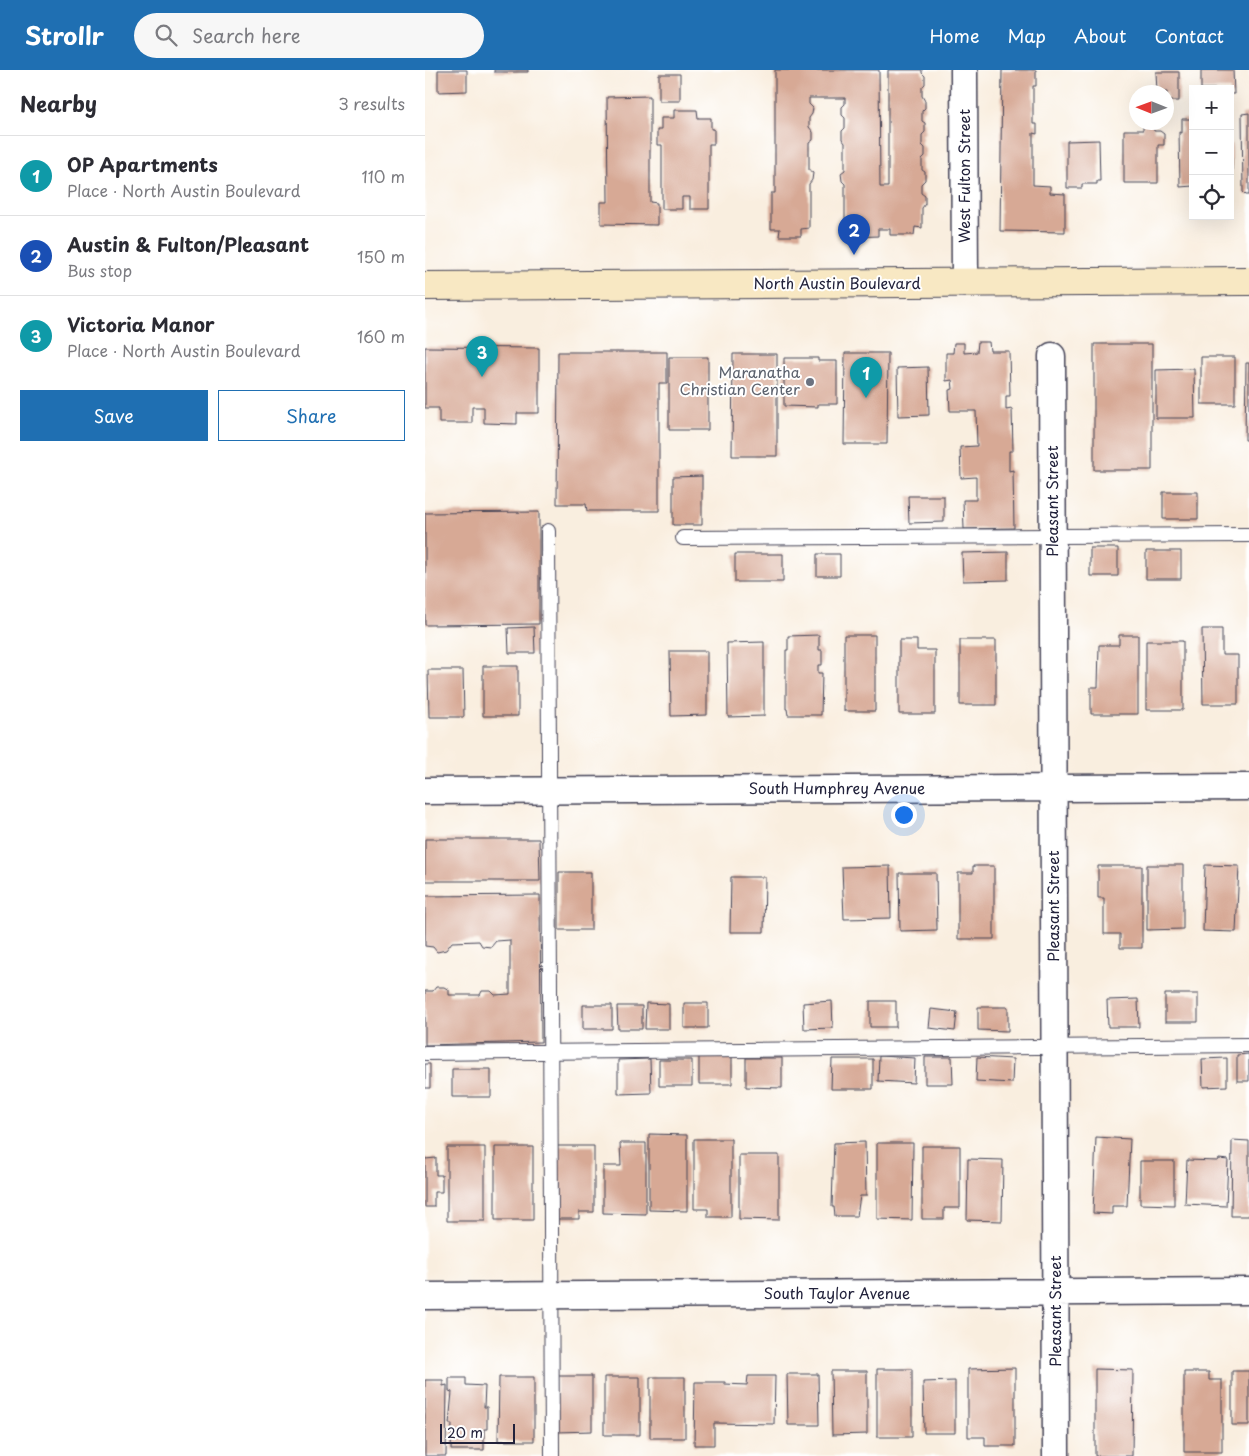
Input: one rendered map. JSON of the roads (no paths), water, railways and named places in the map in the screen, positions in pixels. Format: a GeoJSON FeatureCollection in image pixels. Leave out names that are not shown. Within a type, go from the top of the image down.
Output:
{"type":"FeatureCollection","features":[{"type":"Feature","properties":{"kind":"street","name":"West Fulton Street"},"geometry":{"type":"LineString","coordinates":[[964,70],[965,283]]}},
{"type":"Feature","properties":{"kind":"street","name":"North Austin Boulevard"},"geometry":{"type":"LineString","coordinates":[[425,286],[1249,281]]}},
{"type":"Feature","properties":{"kind":"street","name":"Pleasant Street"},"geometry":{"type":"LineString","coordinates":[[1052,356],[1056,1456]]}},
{"type":"Feature","properties":{"kind":"street","name":"South Humphrey Avenue"},"geometry":{"type":"LineString","coordinates":[[425,791],[1249,787]]}},
{"type":"Feature","properties":{"kind":"street","name":"South Taylor Avenue"},"geometry":{"type":"LineString","coordinates":[[425,1296],[1249,1292]]}},
{"type":"Feature","properties":{"kind":"lane"},"geometry":{"type":"LineString","coordinates":[[548,531],[552,1456]]}},
{"type":"Feature","properties":{"kind":"lane"},"geometry":{"type":"LineString","coordinates":[[683,538],[1249,535]]}},
{"type":"Feature","properties":{"kind":"lane"},"geometry":{"type":"LineString","coordinates":[[425,1053],[1249,1045]]}},
{"type":"Feature","properties":{"kind":"place","name":"Austin & Fulton/Pleasant"},"geometry":{"type":"Point","coordinates":[854,255]}},
{"type":"Feature","properties":{"kind":"place","name":"Victoria Manor"},"geometry":{"type":"Point","coordinates":[482,377]}},
{"type":"Feature","properties":{"kind":"place","name":"Maranatha Christian Center"},"geometry":{"type":"Point","coordinates":[810,382]}},
{"type":"Feature","properties":{"kind":"place","name":"OP Apartments"},"geometry":{"type":"Point","coordinates":[866,398]}}]}
